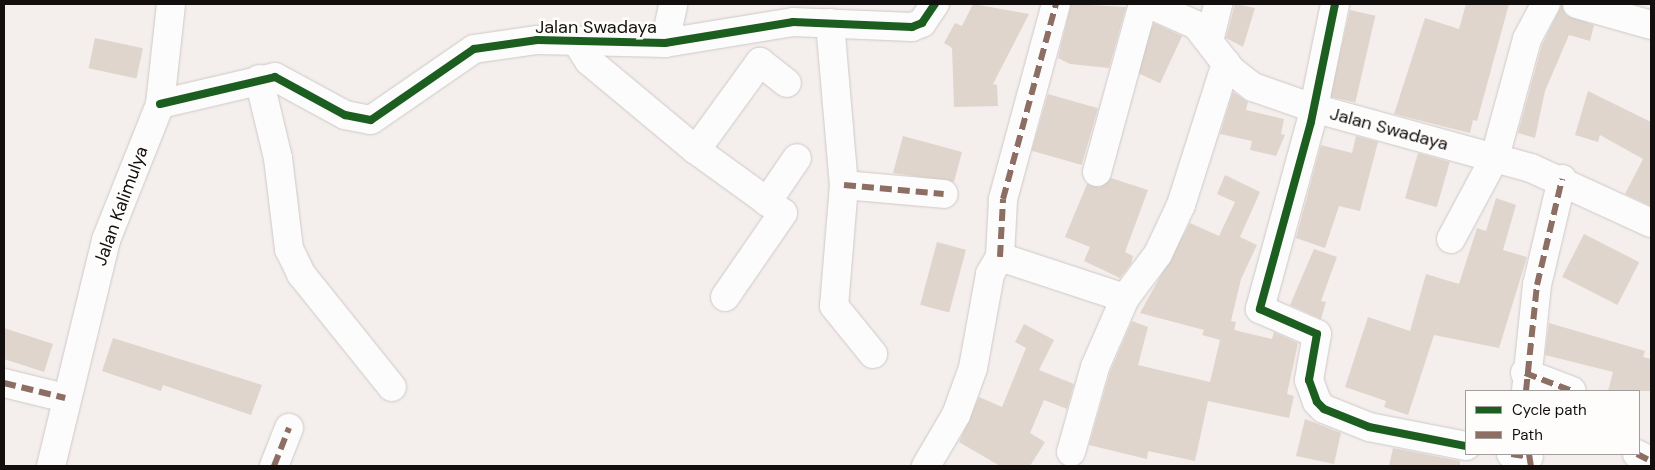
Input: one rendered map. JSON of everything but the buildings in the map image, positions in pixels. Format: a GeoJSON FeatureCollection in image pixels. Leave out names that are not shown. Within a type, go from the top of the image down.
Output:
{"type":"FeatureCollection","features":[{"type":"Feature","properties":{"kind":"street","name":"Jalan Kalimulya"},"geometry":{"type":"LineString","coordinates":[[51,466],[65,398],[106,240],[160,104],[170,4]]}},
{"type":"Feature","properties":{"kind":"street"},"geometry":{"type":"LineString","coordinates":[[665,43],[673,4]]}},
{"type":"Feature","properties":{"kind":"street","name":"Jalan Swadaya"},"geometry":{"type":"LineString","coordinates":[[160,104],[259,79],[275,78],[345,116],[371,120],[474,49],[537,40],[578,44],[665,43],[793,22],[912,27],[922,23],[935,4]]}},
{"type":"Feature","properties":{"kind":"street"},"geometry":{"type":"LineString","coordinates":[[926,466],[956,415],[973,368],[990,274],[1000,257],[1003,200],[1056,4]]}},
{"type":"Feature","properties":{"kind":"street"},"geometry":{"type":"LineString","coordinates":[[1097,172],[1143,4]]}},
{"type":"Feature","properties":{"kind":"street","name":"Jalan Swadaya"},"geometry":{"type":"LineString","coordinates":[[1149,4],[1189,20],[1226,63],[1253,87],[1313,108],[1495,157],[1562,179],[1651,223]]}},
{"type":"Feature","properties":{"kind":"street"},"geometry":{"type":"LineString","coordinates":[[1209,41],[1218,4]]}},
{"type":"Feature","properties":{"kind":"street"},"geometry":{"type":"LineString","coordinates":[[1335,4],[1313,108],[1260,309],[1270,317],[1317,334],[1309,380],[1317,402],[1324,409],[1352,423],[1465,446]]}},
{"type":"Feature","properties":{"kind":"street"},"geometry":{"type":"LineString","coordinates":[[1451,240],[1495,157],[1527,39],[1546,4]]}},
{"type":"Feature","properties":{"kind":"street"},"geometry":{"type":"LineString","coordinates":[[1577,4],[1651,25]]}},
{"type":"Feature","properties":{"kind":"street"},"geometry":{"type":"LineString","coordinates":[[830,23],[844,185],[834,306],[874,354]]}},
{"type":"Feature","properties":{"kind":"street"},"geometry":{"type":"LineString","coordinates":[[578,44],[589,61],[696,150],[782,213],[725,298]]}},
{"type":"Feature","properties":{"kind":"street"},"geometry":{"type":"LineString","coordinates":[[696,150],[760,62],[787,83]]}},
{"type":"Feature","properties":{"kind":"street"},"geometry":{"type":"LineString","coordinates":[[1071,452],[1095,367],[1126,298],[1158,254],[1181,205],[1226,63]]}},
{"type":"Feature","properties":{"kind":"street"},"geometry":{"type":"LineString","coordinates":[[259,79],[278,158],[290,249],[300,274],[392,386]]}},
{"type":"Feature","properties":{"kind":"street"},"geometry":{"type":"LineString","coordinates":[[767,202],[797,158]]}},
{"type":"Feature","properties":{"kind":"street"},"geometry":{"type":"LineString","coordinates":[[1562,179],[1537,285],[1526,382],[1567,390]]}},
{"type":"Feature","properties":{"kind":"street"},"geometry":{"type":"LineString","coordinates":[[844,185],[944,194]]}},
{"type":"Feature","properties":{"kind":"street"},"geometry":{"type":"LineString","coordinates":[[1000,257],[1126,298]]}},
{"type":"Feature","properties":{"kind":"street"},"geometry":{"type":"LineString","coordinates":[[4,383],[65,398]]}},
{"type":"Feature","properties":{"kind":"street"},"geometry":{"type":"LineString","coordinates":[[274,466],[289,428]]}},
{"type":"Feature","properties":{"kind":"street"},"geometry":{"type":"LineString","coordinates":[[1639,455],[1651,461]]}},
{"type":"Feature","properties":{"kind":"marked path"},"geometry":{"type":"LineString","coordinates":[[1000,257],[1003,199],[1056,4]]}},
{"type":"Feature","properties":{"kind":"marked path"},"geometry":{"type":"LineString","coordinates":[[1526,390],[1537,285],[1562,179]]}},
{"type":"Feature","properties":{"kind":"marked path"},"geometry":{"type":"LineString","coordinates":[[844,185],[944,194]]}},
{"type":"Feature","properties":{"kind":"marked path"},"geometry":{"type":"LineString","coordinates":[[1525,373],[1569,390]]}},
{"type":"Feature","properties":{"kind":"marked path"},"geometry":{"type":"LineString","coordinates":[[4,383],[65,398]]}},
{"type":"Feature","properties":{"kind":"marked path"},"geometry":{"type":"LineString","coordinates":[[274,466],[289,428]]}},
{"type":"Feature","properties":{"kind":"marked path"},"geometry":{"type":"LineString","coordinates":[[1517,455],[1529,457]]}},
{"type":"Feature","properties":{"kind":"marked path"},"geometry":{"type":"LineString","coordinates":[[1529,455],[1531,466]]}},
{"type":"Feature","properties":{"kind":"marked path"},"geometry":{"type":"LineString","coordinates":[[1639,455],[1651,461]]}},
{"type":"Feature","properties":{"kind":"cycle path"},"geometry":{"type":"LineString","coordinates":[[160,104],[275,77],[345,115],[371,120],[474,49],[537,40],[665,43],[793,22],[912,27],[922,23],[935,4]]}},
{"type":"Feature","properties":{"kind":"cycle path"},"geometry":{"type":"LineString","coordinates":[[1335,4],[1311,122],[1260,309],[1317,334],[1309,380],[1317,402],[1324,409],[1369,427],[1465,446]]}}]}
